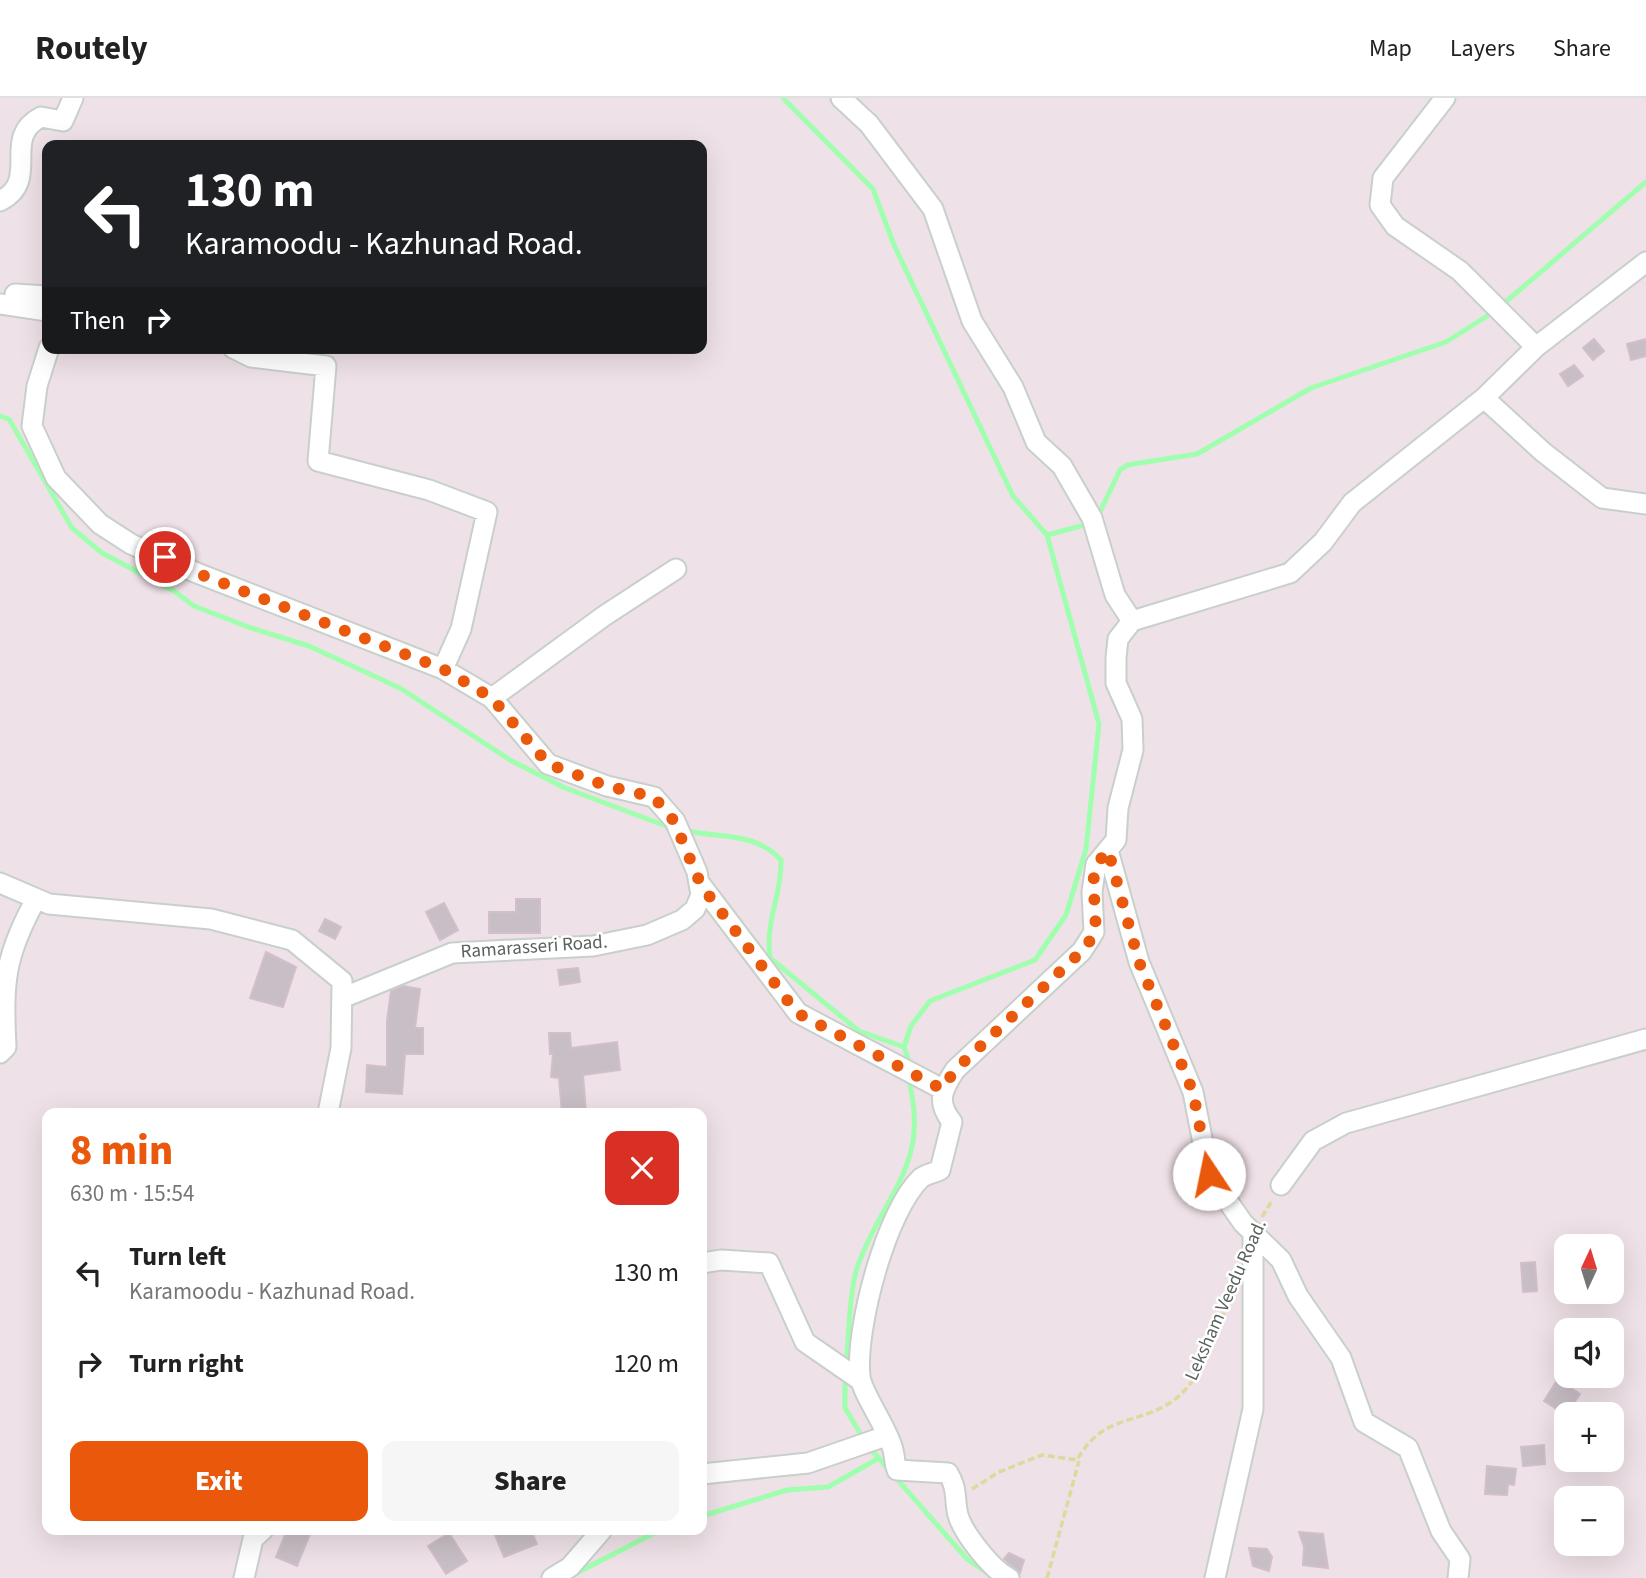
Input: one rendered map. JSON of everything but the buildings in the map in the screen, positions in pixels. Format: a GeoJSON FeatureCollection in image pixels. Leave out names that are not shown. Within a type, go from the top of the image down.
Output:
{"type":"FeatureCollection","features":[{"type":"Feature","properties":{"kind":"street"},"geometry":{"type":"LineString","coordinates":[[0,201],[14,194],[21,181],[16,159],[19,140],[41,117],[62,121],[73,98]]}},
{"type":"Feature","properties":{"kind":"street"},"geometry":{"type":"LineString","coordinates":[[841,98],[869,124],[934,213],[972,321],[1013,387],[1036,442],[1062,466],[1094,522],[1115,595],[1132,621]]}},
{"type":"Feature","properties":{"kind":"street"},"geometry":{"type":"LineString","coordinates":[[1445,98],[1383,178],[1380,205],[1395,226],[1460,271],[1536,347]]}},
{"type":"Feature","properties":{"kind":"street"},"geometry":{"type":"LineString","coordinates":[[860,1380],[859,1351],[879,1256],[900,1211],[917,1184],[923,1176],[940,1170],[951,1135],[952,1122],[940,1103],[942,1089],[955,1070],[1082,951],[1094,932],[1092,892],[1096,864],[1116,840],[1118,808],[1133,750],[1132,719],[1116,683],[1118,639],[1132,621],[1290,573],[1323,542],[1352,503],[1484,398],[1536,347],[1646,262]]}},
{"type":"Feature","properties":{"kind":"street"},"geometry":{"type":"LineString","coordinates":[[0,293],[42,296]]}},
{"type":"Feature","properties":{"kind":"street"},"geometry":{"type":"LineString","coordinates":[[0,304],[42,310]]}},
{"type":"Feature","properties":{"kind":"street"},"geometry":{"type":"LineString","coordinates":[[47,354],[37,386],[32,426],[56,478],[100,524],[131,544],[197,573],[443,669],[492,698],[548,764],[607,786],[654,797],[674,821],[701,885],[797,1013],[942,1089]]}},
{"type":"Feature","properties":{"kind":"street"},"geometry":{"type":"LineString","coordinates":[[245,354],[326,366],[318,461],[429,490],[487,512],[461,629],[443,669]]}},
{"type":"Feature","properties":{"kind":"street"},"geometry":{"type":"LineString","coordinates":[[1484,398],[1543,452],[1602,498],[1646,504]]}},
{"type":"Feature","properties":{"kind":"street"},"geometry":{"type":"LineString","coordinates":[[492,698],[593,624],[676,569]]}},
{"type":"Feature","properties":{"kind":"street"},"geometry":{"type":"LineString","coordinates":[[1108,850],[1139,962],[1193,1092],[1209,1174],[1253,1232],[1281,1260],[1298,1296],[1341,1358],[1364,1422],[1408,1448],[1441,1531],[1460,1559],[1458,1578]]}},
{"type":"Feature","properties":{"kind":"street"},"geometry":{"type":"LineString","coordinates":[[0,883],[49,904],[211,919],[292,940],[342,981],[341,1048],[329,1108]]}},
{"type":"Feature","properties":{"kind":"street","name":"Ramarasseri Road."},"geometry":{"type":"LineString","coordinates":[[341,999],[452,953],[593,947],[646,935],[689,915],[699,902],[701,885]]}},
{"type":"Feature","properties":{"kind":"street"},"geometry":{"type":"LineString","coordinates":[[0,1053],[6,1047],[3,989],[16,936],[36,899]]}},
{"type":"Feature","properties":{"kind":"street"},"geometry":{"type":"LineString","coordinates":[[1281,1185],[1313,1141],[1346,1123],[1562,1065],[1646,1039]]}},
{"type":"Feature","properties":{"kind":"street"},"geometry":{"type":"LineString","coordinates":[[1215,1578],[1253,1409],[1253,1232]]}},
{"type":"Feature","properties":{"kind":"street"},"geometry":{"type":"LineString","coordinates":[[707,1262],[721,1260],[769,1263],[804,1342],[860,1380],[875,1406],[897,1470],[948,1473],[958,1496],[957,1512],[968,1533],[1000,1574],[1009,1578]]}},
{"type":"Feature","properties":{"kind":"street"},"geometry":{"type":"LineString","coordinates":[[707,1473],[808,1463],[886,1436]]}},
{"type":"Feature","properties":{"kind":"street"},"geometry":{"type":"LineString","coordinates":[[244,1578],[253,1539],[257,1535]]}},
{"type":"Feature","properties":{"kind":"street"},"geometry":{"type":"LineString","coordinates":[[552,1578],[570,1567],[598,1535]]}},
{"type":"Feature","properties":{"kind":"path","name":"Leksham Veedu Road."},"geometry":{"type":"LineString","coordinates":[[1253,1232],[1281,1185]]}},
{"type":"Feature","properties":{"kind":"path","name":"Leksham Veedu Road."},"geometry":{"type":"LineString","coordinates":[[958,1496],[999,1472],[1042,1455],[1077,1460],[1089,1440],[1102,1429],[1177,1398],[1190,1385],[1238,1276]]}},
{"type":"Feature","properties":{"kind":"path"},"geometry":{"type":"LineString","coordinates":[[1047,1578],[1079,1461]]}},
{"type":"Feature","properties":{"kind":"waterway"},"geometry":{"type":"LineString","coordinates":[[783,98],[873,189],[894,245],[1013,496],[1047,535],[1099,724],[1086,849],[1066,915],[1035,960],[930,1001],[911,1026],[904,1047],[910,1064]]}},
{"type":"Feature","properties":{"kind":"waterway"},"geometry":{"type":"LineString","coordinates":[[1502,305],[1646,182]]}},
{"type":"Feature","properties":{"kind":"waterway"},"geometry":{"type":"LineString","coordinates":[[1098,516],[1120,470],[1127,465],[1197,454],[1311,388],[1446,342],[1495,311]]}},
{"type":"Feature","properties":{"kind":"waterway"},"geometry":{"type":"LineString","coordinates":[[0,416],[9,419],[72,528],[102,553],[174,591],[194,606],[309,646],[400,688],[510,760],[565,788],[674,829]]}},
{"type":"Feature","properties":{"kind":"waterway"},"geometry":{"type":"LineString","coordinates":[[1047,535],[1088,524]]}},
{"type":"Feature","properties":{"kind":"waterway"},"geometry":{"type":"LineString","coordinates":[[684,830],[748,840],[760,844],[781,860],[770,931],[770,958],[859,1031],[904,1047]]}},
{"type":"Feature","properties":{"kind":"waterway"},"geometry":{"type":"LineString","coordinates":[[846,1366],[851,1301],[858,1265],[908,1160],[913,1138],[914,1114],[910,1086]]}},
{"type":"Feature","properties":{"kind":"waterway"},"geometry":{"type":"LineString","coordinates":[[845,1376],[845,1408],[863,1438]]}},
{"type":"Feature","properties":{"kind":"waterway"},"geometry":{"type":"LineString","coordinates":[[868,1446],[967,1559],[989,1574]]}},
{"type":"Feature","properties":{"kind":"waterway"},"geometry":{"type":"LineString","coordinates":[[707,1514],[787,1490],[828,1487],[879,1458]]}},
{"type":"Feature","properties":{"kind":"waterway"},"geometry":{"type":"LineString","coordinates":[[573,1575],[650,1535]]}},
{"type":"Feature","properties":{"kind":"route"},"geometry":{"type":"LineString","coordinates":[[165,557],[197,573],[313,620],[342,628],[443,669],[492,698],[548,764],[607,786],[654,797],[674,821],[701,885],[797,1013],[942,1089],[955,1070],[1082,951],[1094,932],[1092,892],[1096,864],[1108,850],[1139,962],[1193,1092],[1209,1174]]}}]}
